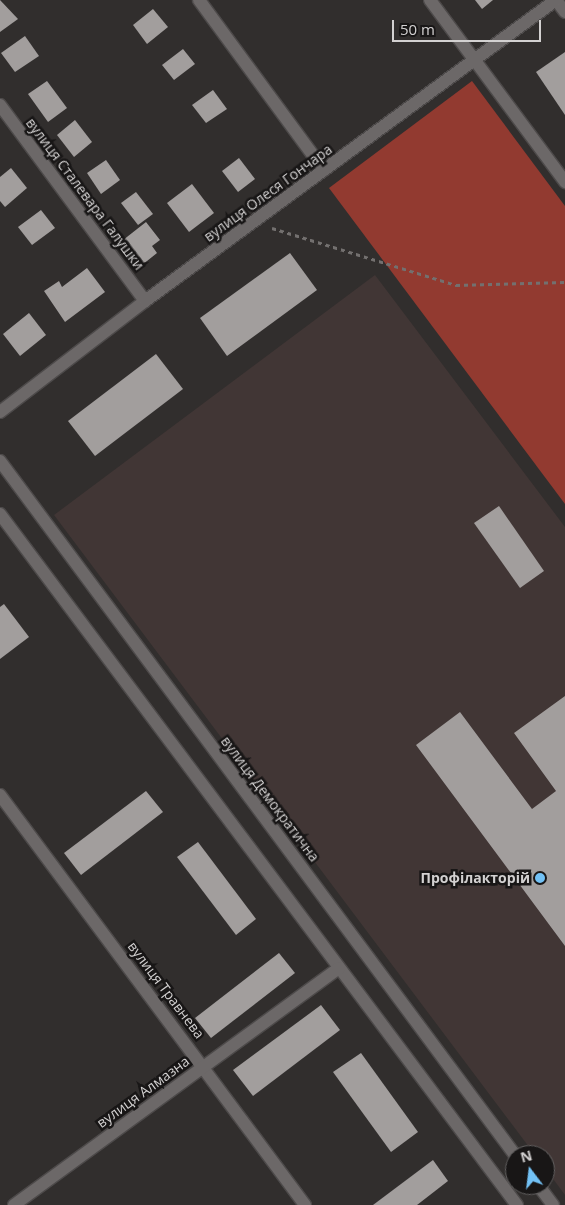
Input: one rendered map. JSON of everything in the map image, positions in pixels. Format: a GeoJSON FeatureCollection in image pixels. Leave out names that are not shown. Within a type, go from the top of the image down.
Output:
{"type":"FeatureCollection","features":[{"type":"Feature","properties":{"kind":"street"},"geometry":{"type":"LineString","coordinates":[[199,0],[324,170]]}},
{"type":"Feature","properties":{"kind":"street"},"geometry":{"type":"LineString","coordinates":[[430,0],[565,182]]}},
{"type":"Feature","properties":{"kind":"street"},"geometry":{"type":"LineString","coordinates":[[556,0],[565,12]]}},
{"type":"Feature","properties":{"kind":"street","name":"вулиця Олеся Гончара"},"geometry":{"type":"LineString","coordinates":[[0,412],[146,301],[556,0]]}},
{"type":"Feature","properties":{"kind":"street","name":"вулиця Сталевара Галушки"},"geometry":{"type":"LineString","coordinates":[[0,105],[146,301]]}},
{"type":"Feature","properties":{"kind":"street","name":"вулиця Демократична"},"geometry":{"type":"LineString","coordinates":[[0,462],[509,1145]]}},
{"type":"Feature","properties":{"kind":"street"},"geometry":{"type":"LineString","coordinates":[[0,514],[517,1205]]}},
{"type":"Feature","properties":{"kind":"street","name":"вулиця Травнева"},"geometry":{"type":"LineString","coordinates":[[0,795],[306,1205]]}},
{"type":"Feature","properties":{"kind":"street","name":"вулиця Алмазна"},"geometry":{"type":"LineString","coordinates":[[14,1205],[339,968]]}},
{"type":"Feature","properties":{"kind":"path"},"geometry":{"type":"LineString","coordinates":[[253,222],[456,285],[565,282]]}},
{"type":"Feature","properties":{"kind":"shaded area"},"geometry":{"type":"Polygon","coordinates":[[[472,81],[565,206],[565,504],[329,188],[472,81]]]}},
{"type":"Feature","properties":{"kind":"shaded area"},"geometry":{"type":"Polygon","coordinates":[[[375,275],[565,527],[565,1195],[555,1182],[555,1145],[527,1145],[54,515],[375,275]]]}},
{"type":"Feature","properties":{"kind":"building"},"geometry":{"type":"Polygon","coordinates":[[[0,0],[18,19],[0,32],[0,0]]]}},
{"type":"Feature","properties":{"kind":"building"},"geometry":{"type":"Polygon","coordinates":[[[475,0],[493,0],[482,9],[475,0]]]}},
{"type":"Feature","properties":{"kind":"building"},"geometry":{"type":"Polygon","coordinates":[[[153,9],[168,27],[147,44],[133,25],[153,9]]]}},
{"type":"Feature","properties":{"kind":"building"},"geometry":{"type":"Polygon","coordinates":[[[25,36],[39,56],[15,72],[1,53],[25,36]]]}},
{"type":"Feature","properties":{"kind":"building"},"geometry":{"type":"Polygon","coordinates":[[[183,49],[195,64],[174,80],[162,65],[183,49]]]}},
{"type":"Feature","properties":{"kind":"building"},"geometry":{"type":"Polygon","coordinates":[[[565,52],[565,115],[536,72],[565,52]]]}},
{"type":"Feature","properties":{"kind":"building"},"geometry":{"type":"Polygon","coordinates":[[[47,81],[67,108],[48,122],[28,94],[47,81]]]}},
{"type":"Feature","properties":{"kind":"building"},"geometry":{"type":"Polygon","coordinates":[[[213,90],[227,109],[206,123],[192,105],[213,90]]]}},
{"type":"Feature","properties":{"kind":"building"},"geometry":{"type":"Polygon","coordinates":[[[75,120],[92,142],[74,157],[57,135],[75,120]]]}},
{"type":"Feature","properties":{"kind":"building"},"geometry":{"type":"Polygon","coordinates":[[[239,158],[255,179],[238,192],[222,171],[239,158]]]}},
{"type":"Feature","properties":{"kind":"building"},"geometry":{"type":"Polygon","coordinates":[[[106,160],[120,180],[101,194],[87,173],[106,160]]]}},
{"type":"Feature","properties":{"kind":"building"},"geometry":{"type":"Polygon","coordinates":[[[11,168],[27,188],[5,207],[0,201],[0,177],[11,168]]]}},
{"type":"Feature","properties":{"kind":"building"},"geometry":{"type":"Polygon","coordinates":[[[192,184],[214,213],[189,232],[167,203],[192,184]]]}},
{"type":"Feature","properties":{"kind":"building"},"geometry":{"type":"Polygon","coordinates":[[[136,192],[153,214],[138,225],[121,203],[136,192]]]}},
{"type":"Feature","properties":{"kind":"building"},"geometry":{"type":"Polygon","coordinates":[[[41,210],[55,228],[32,245],[18,227],[41,210]]]}},
{"type":"Feature","properties":{"kind":"building"},"geometry":{"type":"Polygon","coordinates":[[[146,222],[160,240],[152,246],[157,253],[137,269],[118,244],[146,222]]]}},
{"type":"Feature","properties":{"kind":"building"},"geometry":{"type":"Polygon","coordinates":[[[290,253],[317,290],[227,356],[200,318],[290,253]]]}},
{"type":"Feature","properties":{"kind":"building"},"geometry":{"type":"Polygon","coordinates":[[[87,268],[105,292],[65,322],[44,291],[59,281],[62,287],[87,268]]]}},
{"type":"Feature","properties":{"kind":"building"},"geometry":{"type":"Polygon","coordinates":[[[29,313],[46,335],[20,356],[3,334],[29,313]]]}},
{"type":"Feature","properties":{"kind":"building"},"geometry":{"type":"Polygon","coordinates":[[[156,354],[183,389],[95,456],[68,421],[156,354]]]}},
{"type":"Feature","properties":{"kind":"building"},"geometry":{"type":"Polygon","coordinates":[[[499,506],[544,571],[520,588],[474,523],[499,506]]]}},
{"type":"Feature","properties":{"kind":"building"},"geometry":{"type":"Polygon","coordinates":[[[4,604],[29,637],[0,659],[0,607],[4,604]]]}},
{"type":"Feature","properties":{"kind":"building","name":"Профілакторій"},"geometry":{"type":"Polygon","coordinates":[[[565,696],[565,946],[416,745],[460,712],[532,809],[556,791],[514,733],[565,696]]]}},
{"type":"Feature","properties":{"kind":"building"},"geometry":{"type":"Polygon","coordinates":[[[146,791],[163,812],[81,875],[64,853],[146,791]]]}},
{"type":"Feature","properties":{"kind":"building"},"geometry":{"type":"Polygon","coordinates":[[[198,842],[256,919],[236,935],[177,857],[198,842]]]}},
{"type":"Feature","properties":{"kind":"building"},"geometry":{"type":"Polygon","coordinates":[[[279,953],[295,973],[211,1038],[195,1018],[279,953]]]}},
{"type":"Feature","properties":{"kind":"building"},"geometry":{"type":"Polygon","coordinates":[[[321,1005],[340,1030],[253,1096],[233,1070],[321,1005]]]}},
{"type":"Feature","properties":{"kind":"building"},"geometry":{"type":"Polygon","coordinates":[[[361,1053],[418,1132],[391,1152],[333,1072],[361,1053]]]}},
{"type":"Feature","properties":{"kind":"building"},"geometry":{"type":"Polygon","coordinates":[[[433,1160],[448,1181],[417,1205],[373,1205],[433,1160]]]}},
{"type":"Feature","properties":{"kind":"place","name":"Профілакторій"},"geometry":{"type":"Point","coordinates":[540,878]}}]}
